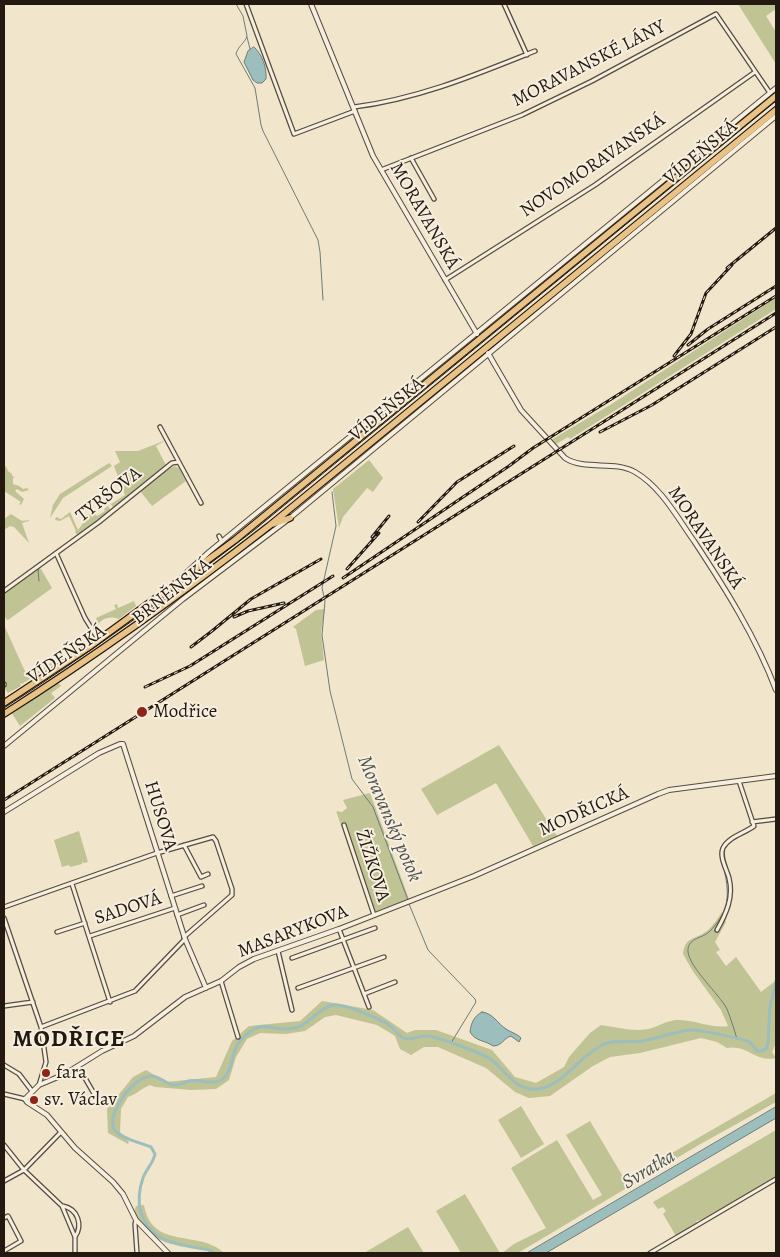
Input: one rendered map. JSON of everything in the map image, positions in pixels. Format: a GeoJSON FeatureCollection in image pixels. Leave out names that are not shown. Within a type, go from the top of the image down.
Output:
{"type":"FeatureCollection","features":[{"type":"Feature","properties":{"kind":"highway","name":"VÍDEŇSKÁ"},"geometry":{"type":"LineString","coordinates":[[4,703],[161,595],[263,518],[773,95]]}},
{"type":"Feature","properties":{"kind":"highway","name":"VÍDEŇSKÁ"},"geometry":{"type":"LineString","coordinates":[[4,714],[95,655],[197,582],[269,526],[776,110]]}},
{"type":"Feature","properties":{"kind":"highway"},"geometry":{"type":"LineString","coordinates":[[570,286],[615,244]]}},
{"type":"Feature","properties":{"kind":"highway"},"geometry":{"type":"LineString","coordinates":[[269,526],[290,518]]}},
{"type":"Feature","properties":{"kind":"street"},"geometry":{"type":"LineString","coordinates":[[246,4],[294,134],[354,109],[416,96],[535,51]]}},
{"type":"Feature","properties":{"kind":"street"},"geometry":{"type":"LineString","coordinates":[[311,4],[354,109]]}},
{"type":"Feature","properties":{"kind":"street"},"geometry":{"type":"LineString","coordinates":[[504,4],[526,55]]}},
{"type":"Feature","properties":{"kind":"street","name":"MORAVANSKÉ LÁNY"},"geometry":{"type":"LineString","coordinates":[[381,170],[522,115],[592,81],[716,14],[773,95]]}},
{"type":"Feature","properties":{"kind":"street","name":"NOVOMORAVANSKÁ"},"geometry":{"type":"LineString","coordinates":[[445,280],[595,185],[755,72]]}},
{"type":"Feature","properties":{"kind":"street","name":"VÍDEŇSKÁ"},"geometry":{"type":"LineString","coordinates":[[161,595],[222,542],[773,95],[776,88]]}},
{"type":"Feature","properties":{"kind":"street","name":"MORAVANSKÁ"},"geometry":{"type":"LineString","coordinates":[[354,109],[381,170],[477,334]]}},
{"type":"Feature","properties":{"kind":"street","name":"VÍDEŇSKÁ"},"geometry":{"type":"LineString","coordinates":[[290,518],[776,116]]}},
{"type":"Feature","properties":{"kind":"street"},"geometry":{"type":"LineString","coordinates":[[411,158],[434,199]]}},
{"type":"Feature","properties":{"kind":"street","name":"MORAVANSKÁ"},"geometry":{"type":"LineString","coordinates":[[488,354],[521,410],[565,458],[577,463],[619,467],[634,472],[658,492],[671,507],[718,578],[764,662],[776,690]]}},
{"type":"Feature","properties":{"kind":"street"},"geometry":{"type":"LineString","coordinates":[[160,427],[201,503]]}},
{"type":"Feature","properties":{"kind":"street","name":"TYRŠOVA"},"geometry":{"type":"LineString","coordinates":[[4,591],[99,522],[172,463],[179,462]]}},
{"type":"Feature","properties":{"kind":"street","name":"BRNĚNSKÁ"},"geometry":{"type":"LineString","coordinates":[[4,746],[183,599],[290,518]]}},
{"type":"Feature","properties":{"kind":"street"},"geometry":{"type":"LineString","coordinates":[[219,536],[222,542]]}},
{"type":"Feature","properties":{"kind":"street"},"geometry":{"type":"LineString","coordinates":[[56,553],[85,618],[98,640]]}},
{"type":"Feature","properties":{"kind":"street","name":"HUSOVA"},"geometry":{"type":"LineString","coordinates":[[4,812],[99,753],[123,744],[184,938],[206,988]]}},
{"type":"Feature","properties":{"kind":"street","name":"MODŘICKÁ"},"geometry":{"type":"LineString","coordinates":[[408,902],[480,874],[669,790],[776,776]]}},
{"type":"Feature","properties":{"kind":"street"},"geometry":{"type":"LineString","coordinates":[[717,930],[727,912],[730,898],[730,880],[722,850],[737,835],[754,826],[739,780]]}},
{"type":"Feature","properties":{"kind":"street"},"geometry":{"type":"LineString","coordinates":[[752,822],[776,819]]}},
{"type":"Feature","properties":{"kind":"street","name":"ŽIŽKOVA"},"geometry":{"type":"LineString","coordinates":[[344,825],[374,915]]}},
{"type":"Feature","properties":{"kind":"street"},"geometry":{"type":"LineString","coordinates":[[4,908],[158,853],[214,837],[232,890],[232,895],[184,938],[135,991],[41,1027]]}},
{"type":"Feature","properties":{"kind":"street"},"geometry":{"type":"LineString","coordinates":[[184,845],[201,877],[208,874]]}},
{"type":"Feature","properties":{"kind":"street","name":"SADOVÁ"},"geometry":{"type":"LineString","coordinates":[[72,884],[110,1002]]}},
{"type":"Feature","properties":{"kind":"street"},"geometry":{"type":"LineString","coordinates":[[171,896],[202,886]]}},
{"type":"Feature","properties":{"kind":"street","name":"MASARYKOVA"},"geometry":{"type":"LineString","coordinates":[[25,1099],[39,1085],[65,1074],[78,1065],[134,1036],[185,997],[221,981],[239,967],[254,959],[408,902]]}},
{"type":"Feature","properties":{"kind":"street"},"geometry":{"type":"LineString","coordinates":[[177,915],[204,905]]}},
{"type":"Feature","properties":{"kind":"street","name":"SADOVÁ"},"geometry":{"type":"LineString","coordinates":[[90,936],[175,908]]}},
{"type":"Feature","properties":{"kind":"street"},"geometry":{"type":"LineString","coordinates":[[4,918],[41,1027],[46,1062],[39,1085]]}},
{"type":"Feature","properties":{"kind":"street"},"geometry":{"type":"LineString","coordinates":[[56,932],[85,923]]}},
{"type":"Feature","properties":{"kind":"street","name":"MASARYKOVA"},"geometry":{"type":"LineString","coordinates":[[292,958],[374,928]]}},
{"type":"Feature","properties":{"kind":"street"},"geometry":{"type":"LineString","coordinates":[[339,929],[369,1007]]}},
{"type":"Feature","properties":{"kind":"street"},"geometry":{"type":"LineString","coordinates":[[278,951],[292,1010]]}},
{"type":"Feature","properties":{"kind":"street"},"geometry":{"type":"LineString","coordinates":[[298,988],[384,957]]}},
{"type":"Feature","properties":{"kind":"street"},"geometry":{"type":"LineString","coordinates":[[221,981],[238,1037]]}},
{"type":"Feature","properties":{"kind":"street"},"geometry":{"type":"LineString","coordinates":[[364,994],[396,982]]}},
{"type":"Feature","properties":{"kind":"street"},"geometry":{"type":"LineString","coordinates":[[4,1006],[33,1002]]}},
{"type":"Feature","properties":{"kind":"street"},"geometry":{"type":"LineString","coordinates":[[4,1065],[19,1074],[32,1090]]}},
{"type":"Feature","properties":{"kind":"street"},"geometry":{"type":"LineString","coordinates":[[78,1065],[100,1104]]}},
{"type":"Feature","properties":{"kind":"street"},"geometry":{"type":"LineString","coordinates":[[4,1094],[25,1099],[47,1115],[81,1154],[113,1182],[123,1194],[136,1220],[168,1253]]}},
{"type":"Feature","properties":{"kind":"street"},"geometry":{"type":"LineString","coordinates":[[4,1181],[24,1170],[61,1132]]}},
{"type":"Feature","properties":{"kind":"street"},"geometry":{"type":"LineString","coordinates":[[4,1144],[24,1170],[62,1206],[75,1237],[76,1253]]}},
{"type":"Feature","properties":{"kind":"street"},"geometry":{"type":"LineString","coordinates":[[650,1253],[776,1179]]}},
{"type":"Feature","properties":{"kind":"street"},"geometry":{"type":"LineString","coordinates":[[62,1206],[72,1209],[78,1216],[78,1233],[75,1237]]}},
{"type":"Feature","properties":{"kind":"street"},"geometry":{"type":"LineString","coordinates":[[4,1218],[8,1216],[21,1241],[4,1251]]}},
{"type":"Feature","properties":{"kind":"street"},"geometry":{"type":"LineString","coordinates":[[136,1220],[137,1253]]}},
{"type":"Feature","properties":{"kind":"green space"},"geometry":{"type":"Polygon","coordinates":[[[738,4],[776,4],[776,9],[766,16],[776,32],[776,64],[738,4]]]}},
{"type":"Feature","properties":{"kind":"green space"},"geometry":{"type":"Polygon","coordinates":[[[776,298],[776,309],[570,439],[568,437],[556,444],[551,440],[610,405],[776,298]]]}},
{"type":"Feature","properties":{"kind":"green space"},"geometry":{"type":"Polygon","coordinates":[[[166,440],[156,446],[166,465],[116,507],[113,507],[109,502],[111,504],[125,495],[114,466],[120,462],[115,451],[138,451],[166,440]]]}},
{"type":"Feature","properties":{"kind":"green space"},"geometry":{"type":"Polygon","coordinates":[[[369,460],[383,478],[373,492],[367,488],[343,517],[339,528],[333,489],[369,460]]]}},
{"type":"Feature","properties":{"kind":"green space"},"geometry":{"type":"Polygon","coordinates":[[[109,463],[112,466],[63,498],[50,518],[53,505],[60,494],[109,463]]]}},
{"type":"Feature","properties":{"kind":"green space"},"geometry":{"type":"Polygon","coordinates":[[[6,466],[12,476],[15,477],[13,478],[13,484],[29,490],[22,492],[17,489],[15,491],[24,499],[21,505],[19,504],[21,502],[4,491],[4,468],[6,466]]]}},
{"type":"Feature","properties":{"kind":"green space"},"geometry":{"type":"Polygon","coordinates":[[[175,466],[179,468],[186,481],[152,506],[140,491],[164,471],[175,466]]]}},
{"type":"Feature","properties":{"kind":"green space"},"geometry":{"type":"Polygon","coordinates":[[[107,504],[110,509],[108,513],[78,536],[69,516],[60,521],[55,520],[56,517],[61,519],[70,512],[78,530],[90,514],[97,516],[105,511],[104,509],[108,506],[107,504]]]}},
{"type":"Feature","properties":{"kind":"green space"},"geometry":{"type":"Polygon","coordinates":[[[11,514],[22,521],[29,520],[22,523],[29,543],[14,527],[10,526],[4,530],[4,519],[11,514]]]}},
{"type":"Feature","properties":{"kind":"green space"},"geometry":{"type":"Polygon","coordinates":[[[38,568],[41,569],[52,588],[8,620],[6,619],[4,613],[4,593],[38,568]]]}},
{"type":"Feature","properties":{"kind":"green space"},"geometry":{"type":"Polygon","coordinates":[[[134,601],[136,606],[119,619],[108,618],[98,624],[96,618],[116,609],[114,605],[117,604],[118,608],[134,601]]]}},
{"type":"Feature","properties":{"kind":"green space"},"geometry":{"type":"Polygon","coordinates":[[[325,609],[321,632],[324,660],[305,666],[296,629],[293,627],[316,610],[325,609]]]}},
{"type":"Feature","properties":{"kind":"green space"},"geometry":{"type":"Polygon","coordinates":[[[4,625],[28,678],[57,659],[54,654],[62,652],[64,655],[22,684],[20,683],[21,686],[8,693],[4,688],[4,625]]]}},
{"type":"Feature","properties":{"kind":"green space"},"geometry":{"type":"Polygon","coordinates":[[[58,682],[61,686],[51,693],[55,698],[20,726],[11,712],[58,682]]]}},
{"type":"Feature","properties":{"kind":"green space"},"geometry":{"type":"Polygon","coordinates":[[[499,745],[557,836],[533,846],[496,783],[437,815],[421,789],[499,745]]]}},
{"type":"Feature","properties":{"kind":"green space"},"geometry":{"type":"Polygon","coordinates":[[[370,793],[409,899],[371,913],[336,811],[342,812],[347,808],[343,800],[370,793]]]}},
{"type":"Feature","properties":{"kind":"green space"},"geometry":{"type":"Polygon","coordinates":[[[79,831],[88,862],[83,863],[82,861],[82,864],[62,867],[54,840],[79,831]]]}},
{"type":"Feature","properties":{"kind":"green space"},"geometry":{"type":"Polygon","coordinates":[[[722,912],[726,922],[715,942],[720,950],[716,952],[726,966],[736,957],[761,992],[774,982],[776,977],[776,1043],[772,1052],[776,1058],[762,1058],[741,1049],[727,1048],[717,1042],[701,1038],[640,1053],[610,1057],[593,1066],[550,1096],[529,1098],[515,1092],[486,1068],[438,1047],[424,1047],[411,1055],[400,1049],[395,1036],[377,1025],[336,1015],[325,1017],[305,1031],[286,1034],[260,1033],[247,1039],[236,1057],[229,1080],[216,1089],[192,1090],[147,1086],[128,1097],[121,1109],[120,1132],[129,1142],[128,1144],[108,1133],[107,1109],[133,1077],[146,1070],[166,1082],[216,1077],[232,1041],[249,1026],[300,1021],[322,1001],[373,1010],[407,1033],[415,1030],[436,1030],[492,1050],[515,1077],[536,1083],[564,1067],[569,1057],[590,1033],[601,1025],[642,1030],[678,1020],[722,1027],[728,1026],[721,1010],[692,970],[683,954],[688,941],[707,931],[722,912]]]}},
{"type":"Feature","properties":{"kind":"green space"},"geometry":{"type":"Polygon","coordinates":[[[776,1093],[776,1102],[697,1146],[518,1253],[502,1253],[514,1244],[546,1228],[511,1168],[557,1140],[593,1200],[602,1195],[566,1135],[590,1121],[625,1180],[776,1093]]]}},
{"type":"Feature","properties":{"kind":"green space"},"geometry":{"type":"Polygon","coordinates":[[[521,1106],[544,1144],[521,1158],[498,1120],[521,1106]]]}},
{"type":"Feature","properties":{"kind":"green space"},"geometry":{"type":"Polygon","coordinates":[[[776,1130],[776,1177],[704,1219],[696,1221],[697,1223],[676,1236],[663,1214],[666,1211],[663,1207],[658,1209],[653,1202],[776,1130]]]}},
{"type":"Feature","properties":{"kind":"green space"},"geometry":{"type":"Polygon","coordinates":[[[465,1194],[500,1253],[461,1253],[436,1211],[465,1194]]]}},
{"type":"Feature","properties":{"kind":"green space"},"geometry":{"type":"Polygon","coordinates":[[[144,1205],[149,1219],[156,1229],[166,1234],[214,1246],[224,1253],[212,1253],[160,1240],[145,1228],[134,1212],[136,1206],[144,1205]]]}},
{"type":"Feature","properties":{"kind":"green space"},"geometry":{"type":"Polygon","coordinates":[[[408,1227],[424,1253],[364,1253],[408,1227]]]}},
{"type":"Feature","properties":{"kind":"water"},"geometry":{"type":"Polygon","coordinates":[[[254,47],[262,57],[265,66],[266,79],[262,83],[257,83],[253,80],[244,62],[248,51],[254,47]]]}},
{"type":"Feature","properties":{"kind":"water"},"geometry":{"type":"Polygon","coordinates":[[[482,1012],[489,1014],[506,1029],[519,1036],[521,1038],[519,1042],[511,1036],[499,1045],[493,1046],[475,1038],[470,1032],[471,1026],[473,1020],[482,1012]]]}},
{"type":"Feature","properties":{"kind":"water"},"geometry":{"type":"Polygon","coordinates":[[[776,1107],[776,1118],[546,1253],[527,1253],[776,1107]]]}},
{"type":"Feature","properties":{"kind":"waterway","name":"Moravanský potok"},"geometry":{"type":"LineString","coordinates":[[236,4],[243,16],[247,36],[236,54],[255,88],[263,131],[318,240],[323,300]]}},
{"type":"Feature","properties":{"kind":"waterway"},"geometry":{"type":"LineString","coordinates":[[247,37],[250,49]]}},
{"type":"Feature","properties":{"kind":"waterway","name":"Moravanský potok"},"geometry":{"type":"LineString","coordinates":[[332,492],[336,526],[322,588],[325,601],[322,635],[330,691],[352,779],[373,807],[408,900]]}},
{"type":"Feature","properties":{"kind":"waterway"},"geometry":{"type":"LineString","coordinates":[[38,568],[39,581]]}},
{"type":"Feature","properties":{"kind":"waterway"},"geometry":{"type":"LineString","coordinates":[[723,865],[727,891],[724,911],[709,932],[692,941],[688,947],[688,952],[694,966],[727,1009],[737,1039]]}},
{"type":"Feature","properties":{"kind":"waterway","name":"Moravanský potok"},"geometry":{"type":"LineString","coordinates":[[409,904],[428,950],[476,1002],[451,1043]]}},
{"type":"Feature","properties":{"kind":"waterway"},"geometry":{"type":"LineString","coordinates":[[213,1253],[209,1250],[165,1240],[153,1232],[143,1219],[139,1195],[144,1175],[155,1154],[151,1147],[129,1139],[115,1131],[113,1120],[124,1095],[145,1077],[154,1076],[173,1085],[193,1080],[217,1082],[228,1072],[240,1041],[255,1028],[295,1028],[305,1024],[328,1007],[338,1005],[378,1019],[389,1025],[404,1038],[433,1037],[477,1053],[489,1058],[513,1081],[524,1088],[541,1089],[560,1079],[594,1050],[611,1042],[642,1041],[681,1031],[693,1030],[746,1041],[757,1051],[762,1051],[766,1049],[768,1043],[770,1007],[776,982]]}},
{"type":"Feature","properties":{"kind":"tram line"},"geometry":{"type":"LineString","coordinates":[[4,708],[130,622],[253,531],[776,101]]}},
{"type":"Feature","properties":{"kind":"railway"},"geometry":{"type":"LineString","coordinates":[[727,268],[776,228]]}},
{"type":"Feature","properties":{"kind":"railway"},"geometry":{"type":"LineString","coordinates":[[674,356],[691,334],[706,293],[732,265]]}},
{"type":"Feature","properties":{"kind":"railway"},"geometry":{"type":"LineString","coordinates":[[688,345],[708,329],[776,286]]}},
{"type":"Feature","properties":{"kind":"railway"},"geometry":{"type":"LineString","coordinates":[[343,578],[533,448],[776,296]]}},
{"type":"Feature","properties":{"kind":"railway"},"geometry":{"type":"LineString","coordinates":[[4,800],[776,313]]}},
{"type":"Feature","properties":{"kind":"railway"},"geometry":{"type":"LineString","coordinates":[[600,432],[652,405],[776,327]]}},
{"type":"Feature","properties":{"kind":"railway"},"geometry":{"type":"LineString","coordinates":[[418,522],[457,482],[514,446]]}},
{"type":"Feature","properties":{"kind":"railway"},"geometry":{"type":"LineString","coordinates":[[372,537],[389,516]]}},
{"type":"Feature","properties":{"kind":"railway"},"geometry":{"type":"LineString","coordinates":[[347,569],[379,533]]}},
{"type":"Feature","properties":{"kind":"railway"},"geometry":{"type":"LineString","coordinates":[[191,647],[251,599],[321,559]]}},
{"type":"Feature","properties":{"kind":"railway"},"geometry":{"type":"LineString","coordinates":[[145,687],[190,666],[333,576]]}},
{"type":"Feature","properties":{"kind":"railway"},"geometry":{"type":"LineString","coordinates":[[234,617],[248,611],[284,603]]}},
{"type":"Feature","properties":{"kind":"place","name":"Modřice"},"geometry":{"type":"Point","coordinates":[142,712]}},
{"type":"Feature","properties":{"kind":"place","name":"fara"},"geometry":{"type":"Point","coordinates":[46,1073]}},
{"type":"Feature","properties":{"kind":"place","name":"sv. Václav"},"geometry":{"type":"Point","coordinates":[34,1100]}},
{"type":"Feature","properties":{"kind":"district","name":"MODŘICE"},"geometry":{"type":"Point","coordinates":[69,1040]}},
{"type":"Feature","properties":{"kind":"water label","name":"Svratka"},"geometry":{"type":"Point","coordinates":[649,1170]}}]}
